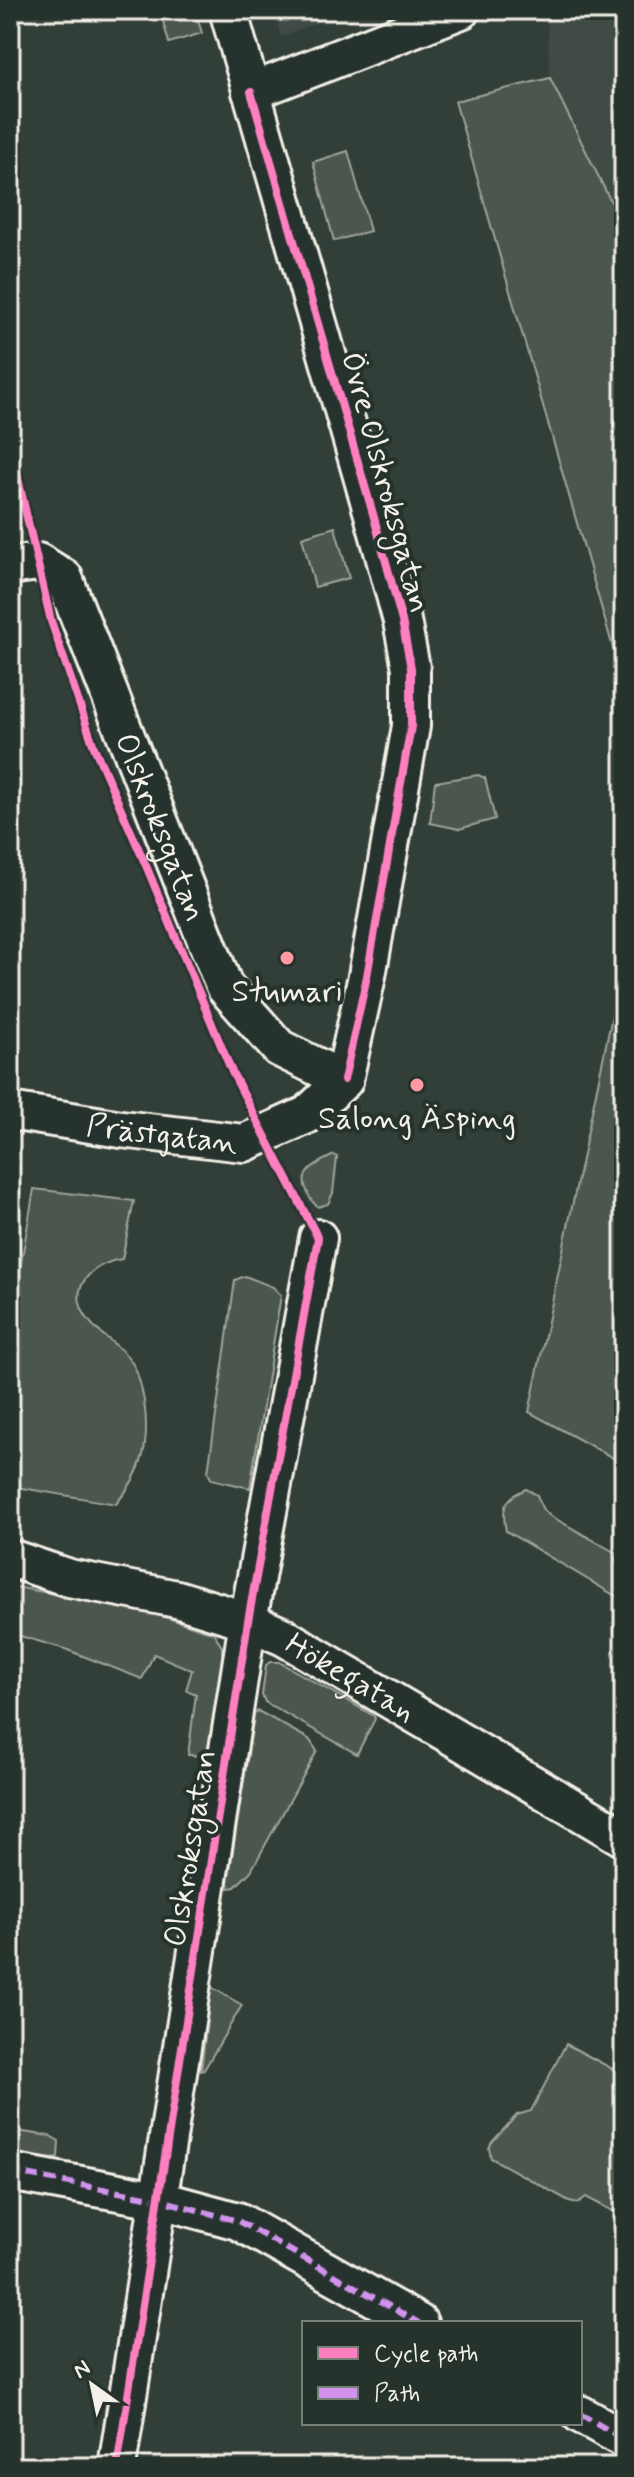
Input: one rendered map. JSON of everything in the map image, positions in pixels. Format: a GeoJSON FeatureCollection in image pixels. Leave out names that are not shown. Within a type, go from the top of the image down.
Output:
{"type":"FeatureCollection","features":[{"type":"Feature","properties":{"kind":"street","name":"Övre Olskroksgatan"},"geometry":{"type":"LineString","coordinates":[[228,10],[373,514],[402,621],[411,668],[411,726],[367,976],[344,1080]]}},
{"type":"Feature","properties":{"kind":"street"},"geometry":{"type":"LineString","coordinates":[[251,92],[461,10]]}},
{"type":"Feature","properties":{"kind":"street","name":"Olskroksgatan"},"geometry":{"type":"LineString","coordinates":[[10,566],[38,562],[64,578],[224,986],[279,1048],[344,1080]]}},
{"type":"Feature","properties":{"kind":"street","name":"Prästgatan"},"geometry":{"type":"LineString","coordinates":[[10,1111],[121,1129],[244,1143],[307,1115],[344,1080]]}},
{"type":"Feature","properties":{"kind":"street","name":"Olskroksgatan"},"geometry":{"type":"LineString","coordinates":[[117,2467],[248,1621],[318,1238]]}},
{"type":"Feature","properties":{"kind":"street","name":"Hökegatan"},"geometry":{"type":"LineString","coordinates":[[10,1558],[69,1578],[177,1599],[248,1621],[284,1637],[624,1838]]}},
{"type":"Feature","properties":{"kind":"street"},"geometry":{"type":"LineString","coordinates":[[10,2172],[157,2199],[238,2221],[415,2321]]}},
{"type":"Feature","properties":{"kind":"street"},"geometry":{"type":"LineString","coordinates":[[582,2415],[624,2439]]}},
{"type":"Feature","properties":{"kind":"shaded area"},"geometry":{"type":"Polygon","coordinates":[[[160,10],[195,10],[202,33],[169,43],[160,10]]]}},
{"type":"Feature","properties":{"kind":"shaded area"},"geometry":{"type":"Polygon","coordinates":[[[274,10],[348,10],[281,37],[274,10]]]}},
{"type":"Feature","properties":{"kind":"shaded area"},"geometry":{"type":"Polygon","coordinates":[[[569,10],[624,10],[624,198],[611,203],[550,78],[547,19],[569,10]]]}},
{"type":"Feature","properties":{"kind":"shaded area"},"geometry":{"type":"Polygon","coordinates":[[[550,78],[611,202],[624,198],[624,686],[455,101],[550,78]]]}},
{"type":"Feature","properties":{"kind":"shaded area"},"geometry":{"type":"Polygon","coordinates":[[[348,151],[370,231],[334,241],[313,162],[348,151]]]}},
{"type":"Feature","properties":{"kind":"shaded area"},"geometry":{"type":"Polygon","coordinates":[[[335,527],[349,578],[315,587],[302,537],[335,527]]]}},
{"type":"Feature","properties":{"kind":"shaded area"},"geometry":{"type":"Polygon","coordinates":[[[478,775],[485,778],[495,819],[459,829],[430,823],[435,782],[478,775]]]}},
{"type":"Feature","properties":{"kind":"shaded area"},"geometry":{"type":"Polygon","coordinates":[[[624,959],[624,1464],[529,1412],[624,959]]]}},
{"type":"Feature","properties":{"kind":"shaded area"},"geometry":{"type":"Polygon","coordinates":[[[334,1155],[337,1157],[333,1193],[328,1204],[318,1207],[309,1196],[305,1178],[311,1168],[334,1155]]]}},
{"type":"Feature","properties":{"kind":"shaded area"},"geometry":{"type":"Polygon","coordinates":[[[34,1189],[134,1201],[122,1259],[95,1270],[82,1284],[80,1293],[80,1302],[88,1320],[122,1350],[134,1366],[144,1401],[146,1430],[143,1456],[133,1480],[116,1504],[10,1486],[10,1326],[34,1189]]]}},
{"type":"Feature","properties":{"kind":"shaded area"},"geometry":{"type":"Polygon","coordinates":[[[245,1276],[273,1287],[281,1295],[250,1488],[211,1479],[208,1472],[235,1280],[245,1276]]]}},
{"type":"Feature","properties":{"kind":"shaded area"},"geometry":{"type":"Polygon","coordinates":[[[526,1489],[537,1495],[542,1508],[549,1515],[616,1553],[624,1577],[624,1601],[506,1531],[506,1505],[513,1496],[526,1489]]]}},
{"type":"Feature","properties":{"kind":"shaded area"},"geometry":{"type":"Polygon","coordinates":[[[10,1586],[143,1610],[214,1633],[222,1647],[222,1657],[207,1756],[188,1755],[196,1694],[186,1690],[192,1670],[154,1654],[142,1679],[65,1649],[10,1633],[10,1586]]]}},
{"type":"Feature","properties":{"kind":"shaded area"},"geometry":{"type":"Polygon","coordinates":[[[279,1662],[374,1716],[357,1754],[265,1702],[262,1695],[266,1665],[279,1662]]]}},
{"type":"Feature","properties":{"kind":"shaded area"},"geometry":{"type":"Polygon","coordinates":[[[258,1711],[309,1739],[317,1751],[251,1871],[235,1887],[229,1888],[254,1714],[258,1711]]]}},
{"type":"Feature","properties":{"kind":"shaded area"},"geometry":{"type":"Polygon","coordinates":[[[211,1987],[242,2005],[201,2071],[211,1987]]]}},
{"type":"Feature","properties":{"kind":"shaded area"},"geometry":{"type":"Polygon","coordinates":[[[566,2044],[624,2075],[624,2217],[586,2197],[578,2203],[569,2201],[491,2158],[489,2148],[492,2142],[517,2115],[531,2111],[566,2044]]]}},
{"type":"Feature","properties":{"kind":"shaded area"},"geometry":{"type":"Polygon","coordinates":[[[10,2130],[50,2136],[59,2141],[58,2158],[10,2153],[10,2130]]]}},
{"type":"Feature","properties":{"kind":"marked path"},"geometry":{"type":"LineString","coordinates":[[10,2172],[157,2199],[238,2221],[415,2321]]}},
{"type":"Feature","properties":{"kind":"marked path"},"geometry":{"type":"LineString","coordinates":[[582,2415],[624,2439]]}},
{"type":"Feature","properties":{"kind":"cycle path"},"geometry":{"type":"LineString","coordinates":[[251,92],[373,514],[402,621],[411,668],[411,726],[367,976],[344,1080]]}},
{"type":"Feature","properties":{"kind":"cycle path"},"geometry":{"type":"LineString","coordinates":[[10,444],[51,621],[94,747],[232,1072],[318,1238],[248,1621],[117,2467]]}},
{"type":"Feature","properties":{"kind":"place","name":"Stumari"},"geometry":{"type":"Point","coordinates":[287,958]}},
{"type":"Feature","properties":{"kind":"place","name":"Salong Äsping"},"geometry":{"type":"Point","coordinates":[417,1085]}}]}
